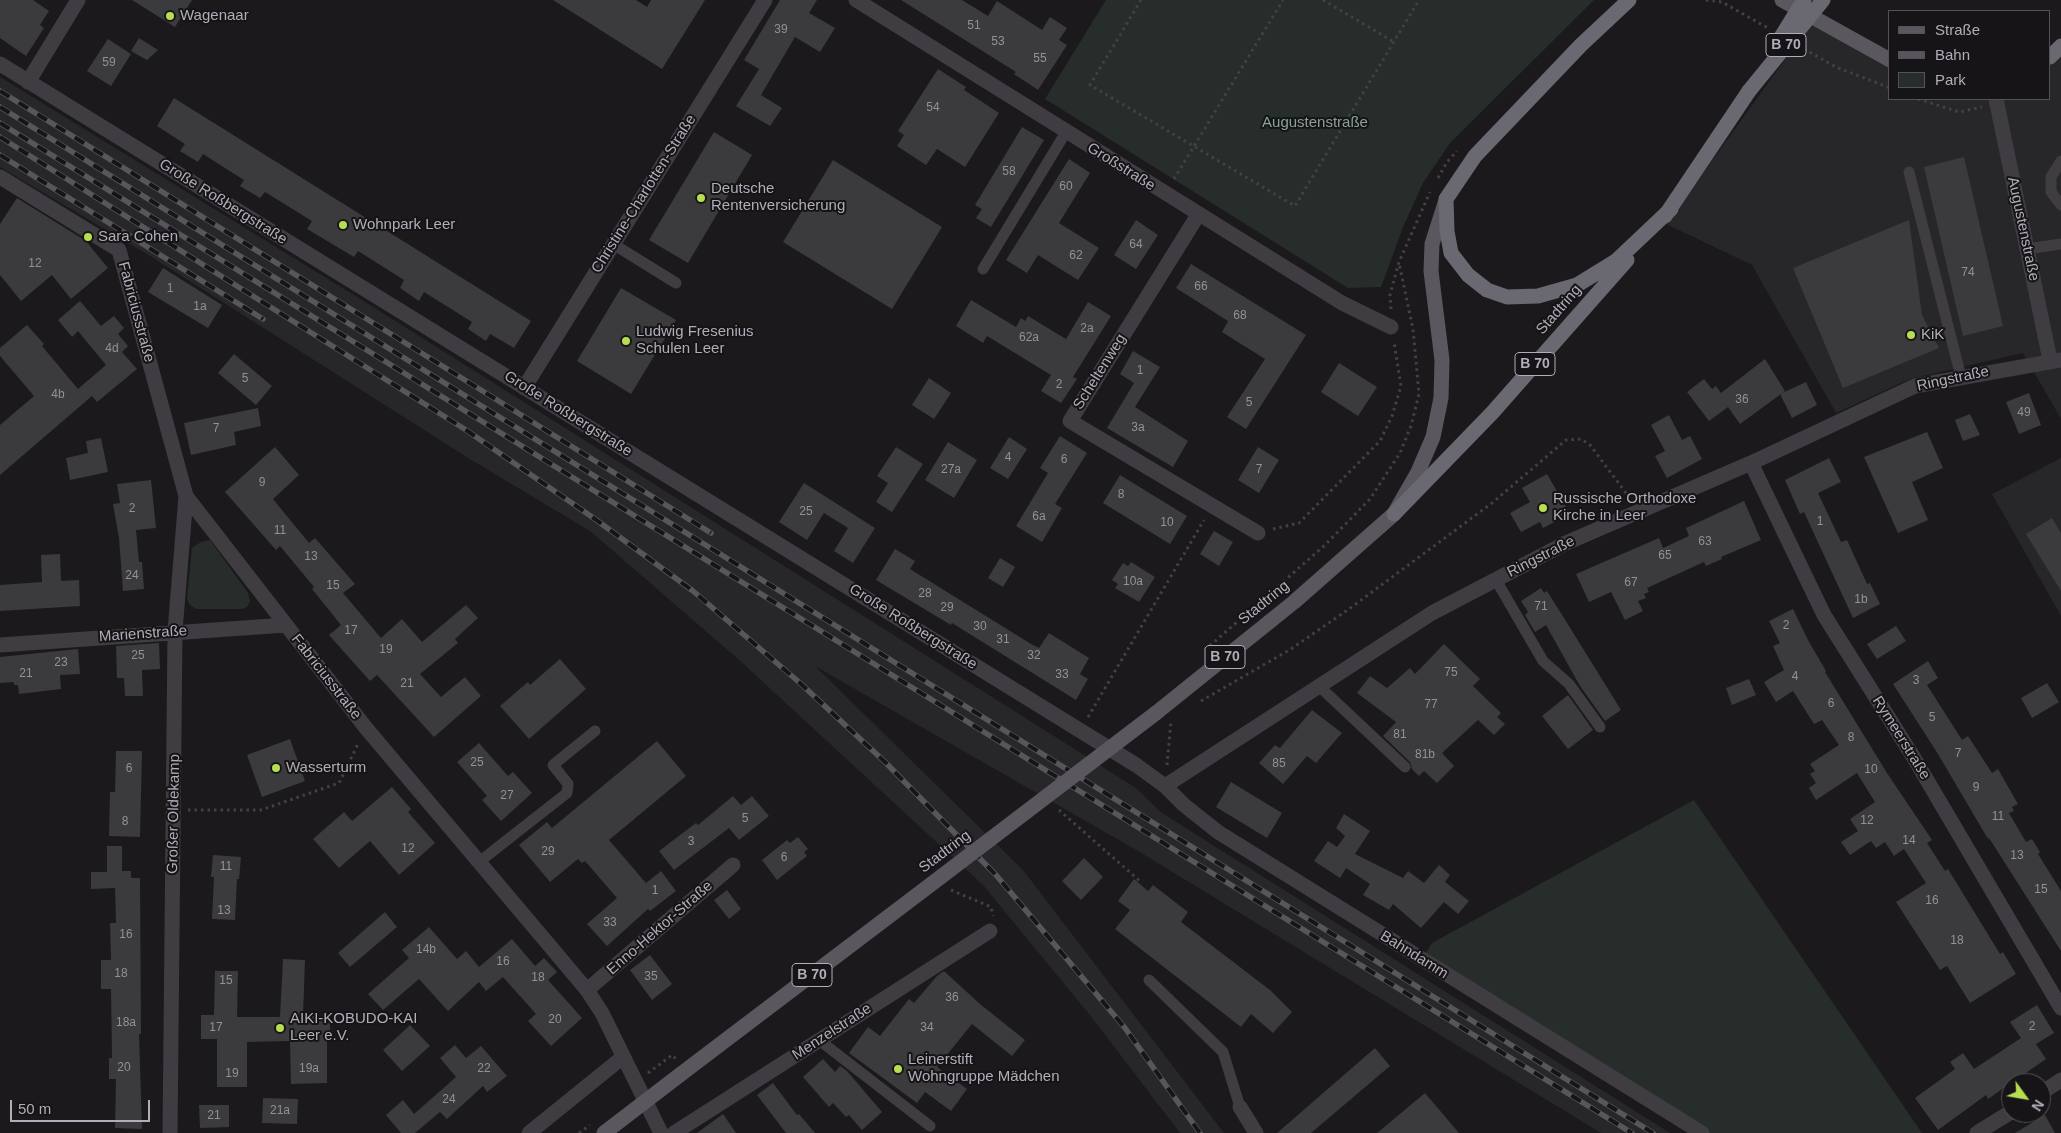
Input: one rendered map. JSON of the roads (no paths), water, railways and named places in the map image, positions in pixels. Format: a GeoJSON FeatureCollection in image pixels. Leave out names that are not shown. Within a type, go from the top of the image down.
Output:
{"type":"FeatureCollection","features":[{"type":"Feature","properties":{"kind":"highway","name":"B 70"},"geometry":{"type":"LineString","coordinates":[[1446,199],[1475,156],[1498,130],[1629,0]]}},
{"type":"Feature","properties":{"kind":"highway","name":"Stadtring"},"geometry":{"type":"LineString","coordinates":[[1394,514],[1492,413],[1671,209],[1749,91],[1804,0]]}},
{"type":"Feature","properties":{"kind":"highway","name":"B 70"},"geometry":{"type":"LineString","coordinates":[[1749,91],[1823,0]]}},
{"type":"Feature","properties":{"kind":"highway"},"geometry":{"type":"LineString","coordinates":[[2051,56],[2061,46]]}},
{"type":"Feature","properties":{"kind":"highway"},"geometry":{"type":"LineString","coordinates":[[1446,199],[1446,231],[1451,253],[1468,275],[1487,290],[1507,297],[1538,296],[1577,285],[1616,261],[1671,209]]}},
{"type":"Feature","properties":{"kind":"main road","name":"B 70"},"geometry":{"type":"LineString","coordinates":[[1782,0],[1888,59]]}},
{"type":"Feature","properties":{"kind":"main road","name":"B 70"},"geometry":{"type":"LineString","coordinates":[[1394,514],[1418,472],[1433,437],[1441,398],[1442,360],[1431,271],[1432,244],[1446,199]]}},
{"type":"Feature","properties":{"kind":"main road","name":"Stadtring"},"geometry":{"type":"LineString","coordinates":[[604,1133],[1156,712],[1294,602],[1394,514]]}},
{"type":"Feature","properties":{"kind":"street"},"geometry":{"type":"LineString","coordinates":[[28,82],[78,0]]}},
{"type":"Feature","properties":{"kind":"street","name":"Christine-Charlotten-Straße"},"geometry":{"type":"LineString","coordinates":[[524,388],[764,0]]}},
{"type":"Feature","properties":{"kind":"street","name":"Großstraße"},"geometry":{"type":"LineString","coordinates":[[856,0],[1198,215],[1342,303],[1391,327]]}},
{"type":"Feature","properties":{"kind":"street","name":"Große Roßbergstraße"},"geometry":{"type":"LineString","coordinates":[[0,64],[1136,765]]}},
{"type":"Feature","properties":{"kind":"street","name":"Augustenstraße"},"geometry":{"type":"LineString","coordinates":[[1997,101],[2027,249],[2055,360]]}},
{"type":"Feature","properties":{"kind":"street","name":"Fabriciusstraße"},"geometry":{"type":"LineString","coordinates":[[0,177],[119,250],[186,496],[366,728],[587,990],[602,1013],[658,1126]]}},
{"type":"Feature","properties":{"kind":"street","name":"Scheltenweg"},"geometry":{"type":"LineString","coordinates":[[1198,215],[1070,420],[1211,506],[1258,532]]}},
{"type":"Feature","properties":{"kind":"street","name":"Ringstraße"},"geometry":{"type":"LineString","coordinates":[[1166,786],[1432,613],[1566,543],[1751,463],[1915,386],[2055,360]]}},
{"type":"Feature","properties":{"kind":"street","name":"Rymeerstraße"},"geometry":{"type":"LineString","coordinates":[[1751,463],[1824,615],[1914,758],[2061,1008]]}},
{"type":"Feature","properties":{"kind":"street","name":"Großer Oldekamp"},"geometry":{"type":"LineString","coordinates":[[170,1133],[175,631],[186,496]]}},
{"type":"Feature","properties":{"kind":"street","name":"Marienstraße"},"geometry":{"type":"LineString","coordinates":[[0,644],[286,625]]}},
{"type":"Feature","properties":{"kind":"street","name":"Bahndamm"},"geometry":{"type":"LineString","coordinates":[[1136,765],[1166,786],[1184,805],[1218,832],[1702,1133]]}},
{"type":"Feature","properties":{"kind":"street","name":"Enno-Hektor-Straße"},"geometry":{"type":"LineString","coordinates":[[587,990],[733,865]]}},
{"type":"Feature","properties":{"kind":"street","name":"Menzelstraße"},"geometry":{"type":"LineString","coordinates":[[674,1133],[990,931]]}},
{"type":"Feature","properties":{"kind":"street"},"geometry":{"type":"LineString","coordinates":[[529,1133],[623,1058]]}},
{"type":"Feature","properties":{"kind":"street"},"geometry":{"type":"LineString","coordinates":[[1240,1107],[1256,1133]]}},
{"type":"Feature","properties":{"kind":"street"},"geometry":{"type":"LineString","coordinates":[[1977,1133],[2001,1118]]}},
{"type":"Feature","properties":{"kind":"lane"},"geometry":{"type":"LineString","coordinates":[[983,268],[1066,132]]}},
{"type":"Feature","properties":{"kind":"lane"},"geometry":{"type":"LineString","coordinates":[[2060,203],[2051,192],[2051,177],[2061,161]]}},
{"type":"Feature","properties":{"kind":"lane"},"geometry":{"type":"LineString","coordinates":[[1908,172],[1960,377]]}},
{"type":"Feature","properties":{"kind":"lane"},"geometry":{"type":"LineString","coordinates":[[613,244],[676,282]]}},
{"type":"Feature","properties":{"kind":"lane"},"geometry":{"type":"LineString","coordinates":[[2027,249],[2061,244]]}},
{"type":"Feature","properties":{"kind":"lane"},"geometry":{"type":"LineString","coordinates":[[1496,580],[1543,661],[1569,684],[1600,727]]}},
{"type":"Feature","properties":{"kind":"lane"},"geometry":{"type":"LineString","coordinates":[[1320,687],[1405,767]]}},
{"type":"Feature","properties":{"kind":"lane"},"geometry":{"type":"LineString","coordinates":[[479,862],[567,793],[568,784],[553,765],[595,731]]}},
{"type":"Feature","properties":{"kind":"lane"},"geometry":{"type":"LineString","coordinates":[[1149,980],[1223,1052],[1240,1107]]}},
{"type":"Feature","properties":{"kind":"lane"},"geometry":{"type":"LineString","coordinates":[[819,1040],[930,1126]]}},
{"type":"Feature","properties":{"kind":"railway"},"geometry":{"type":"LineString","coordinates":[[0,91],[711,533]]}},
{"type":"Feature","properties":{"kind":"railway"},"geometry":{"type":"LineString","coordinates":[[0,107],[1653,1133]]}},
{"type":"Feature","properties":{"kind":"railway"},"geometry":{"type":"LineString","coordinates":[[0,123],[1632,1133]]}},
{"type":"Feature","properties":{"kind":"railway"},"geometry":{"type":"LineString","coordinates":[[0,137],[466,430],[595,519],[693,591],[800,683],[885,762],[996,875],[1125,1028],[1200,1133]]}},
{"type":"Feature","properties":{"kind":"railway"},"geometry":{"type":"LineString","coordinates":[[0,155],[263,319]]}},
{"type":"Feature","properties":{"kind":"place","name":"Wagenaar"},"geometry":{"type":"Point","coordinates":[170,16]}},
{"type":"Feature","properties":{"kind":"place","name":"Deutsche Rentenversicherung"},"geometry":{"type":"Point","coordinates":[701,198]}},
{"type":"Feature","properties":{"kind":"place","name":"Wohnpark Leer"},"geometry":{"type":"Point","coordinates":[343,225]}},
{"type":"Feature","properties":{"kind":"place","name":"Sara Cohen"},"geometry":{"type":"Point","coordinates":[88,237]}},
{"type":"Feature","properties":{"kind":"place","name":"KiK"},"geometry":{"type":"Point","coordinates":[1911,335]}},
{"type":"Feature","properties":{"kind":"place","name":"Ludwig Fresenius Schulen Leer"},"geometry":{"type":"Point","coordinates":[626,341]}},
{"type":"Feature","properties":{"kind":"place","name":"Russische Orthodoxe Kirche in Leer"},"geometry":{"type":"Point","coordinates":[1543,508]}},
{"type":"Feature","properties":{"kind":"place","name":"Wasserturm"},"geometry":{"type":"Point","coordinates":[276,768]}},
{"type":"Feature","properties":{"kind":"place","name":"AIKI-KOBUDO-KAI Leer e.V."},"geometry":{"type":"Point","coordinates":[280,1028]}},
{"type":"Feature","properties":{"kind":"place","name":"Leinerstift Wohngruppe Mädchen"},"geometry":{"type":"Point","coordinates":[898,1069]}}]}
